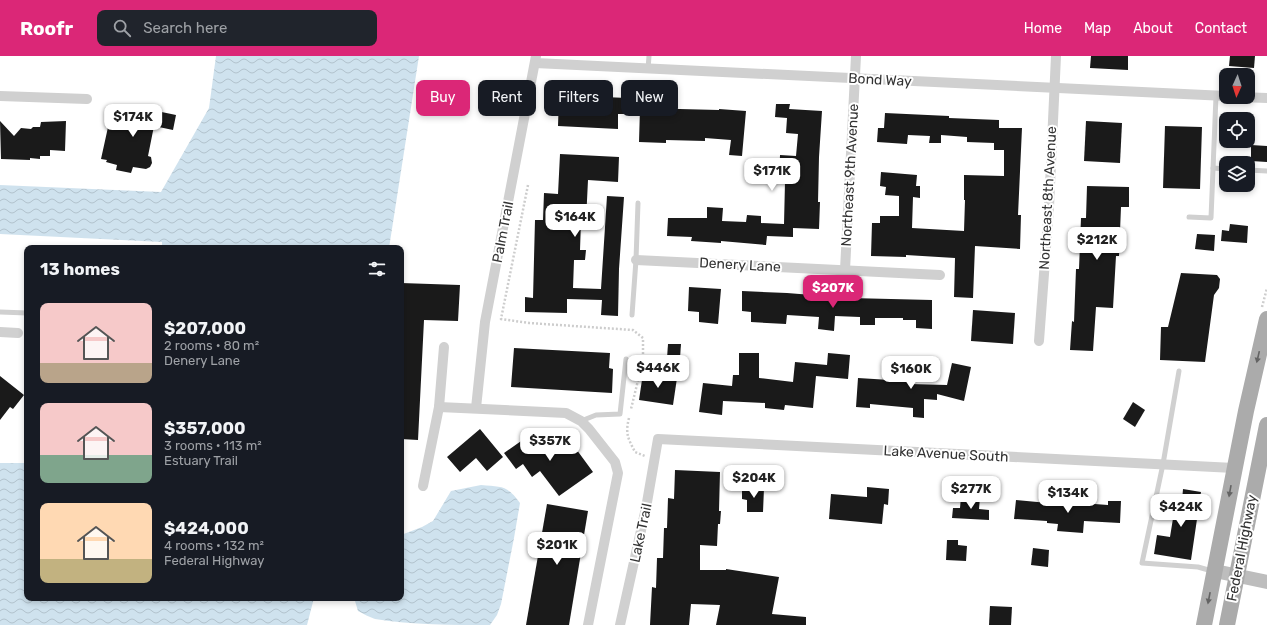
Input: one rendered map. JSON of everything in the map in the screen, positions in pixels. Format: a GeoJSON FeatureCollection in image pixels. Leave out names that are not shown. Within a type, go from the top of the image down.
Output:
{"type":"FeatureCollection","features":[{"type":"Feature","properties":{"kind":"main road","name":"Federal Highway"},"geometry":{"type":"LineString","coordinates":[[1204,625],[1234,468],[1267,319]]}},
{"type":"Feature","properties":{"kind":"main road","name":"Federal Highway"},"geometry":{"type":"LineString","coordinates":[[1227,625],[1261,472],[1267,425]]}},
{"type":"Feature","properties":{"kind":"street","name":"Northeast 9th Avenue"},"geometry":{"type":"LineString","coordinates":[[846,270],[856,56]]}},
{"type":"Feature","properties":{"kind":"street","name":"Northeast 8th Avenue"},"geometry":{"type":"LineString","coordinates":[[1039,341],[1049,207],[1056,56]]}},
{"type":"Feature","properties":{"kind":"street","name":"Bond Way"},"geometry":{"type":"LineString","coordinates":[[536,60],[648,69],[1219,96]]}},
{"type":"Feature","properties":{"kind":"street","name":"Palm Trail"},"geometry":{"type":"LineString","coordinates":[[476,408],[485,322],[536,60]]}},
{"type":"Feature","properties":{"kind":"street"},"geometry":{"type":"LineString","coordinates":[[0,96],[87,99]]}},
{"type":"Feature","properties":{"kind":"street"},"geometry":{"type":"LineString","coordinates":[[1255,98],[1267,98]]}},
{"type":"Feature","properties":{"kind":"street","name":"Denery Lane"},"geometry":{"type":"LineString","coordinates":[[636,260],[940,275]]}},
{"type":"Feature","properties":{"kind":"street"},"geometry":{"type":"LineString","coordinates":[[0,332],[18,333]]}},
{"type":"Feature","properties":{"kind":"street"},"geometry":{"type":"LineString","coordinates":[[423,486],[440,407],[444,347]]}},
{"type":"Feature","properties":{"kind":"street"},"geometry":{"type":"LineString","coordinates":[[440,407],[566,413],[581,421],[611,456],[615,462],[618,473],[588,625]]}},
{"type":"Feature","properties":{"kind":"street","name":"Lake Avenue South"},"geometry":{"type":"LineString","coordinates":[[658,439],[1234,468]]}},
{"type":"Feature","properties":{"kind":"street","name":"Lake Trail"},"geometry":{"type":"LineString","coordinates":[[620,625],[646,508],[658,439]]}},
{"type":"Feature","properties":{"kind":"street"},"geometry":{"type":"LineString","coordinates":[[1215,571],[1267,582]]}},
{"type":"Feature","properties":{"kind":"lane"},"geometry":{"type":"LineString","coordinates":[[648,56],[648,69]]}},
{"type":"Feature","properties":{"kind":"lane"},"geometry":{"type":"LineString","coordinates":[[1189,217],[1211,218],[1213,168],[1220,104]]}},
{"type":"Feature","properties":{"kind":"lane"},"geometry":{"type":"LineString","coordinates":[[1213,168],[1219,168]]}},
{"type":"Feature","properties":{"kind":"lane"},"geometry":{"type":"LineString","coordinates":[[1255,170],[1267,171]]}},
{"type":"Feature","properties":{"kind":"lane"},"geometry":{"type":"LineString","coordinates":[[632,315],[638,203]]}},
{"type":"Feature","properties":{"kind":"lane"},"geometry":{"type":"LineString","coordinates":[[0,312],[24,313]]}},
{"type":"Feature","properties":{"kind":"lane"},"geometry":{"type":"LineString","coordinates":[[581,421],[596,414],[620,414],[626,359]]}},
{"type":"Feature","properties":{"kind":"lane"},"geometry":{"type":"LineString","coordinates":[[1179,370],[1163,464],[1142,563],[1215,571]]}},
{"type":"Feature","properties":{"kind":"path"},"geometry":{"type":"LineString","coordinates":[[528,185],[500,319],[529,323],[633,330],[642,338],[643,360],[631,410]]}},
{"type":"Feature","properties":{"kind":"path"},"geometry":{"type":"LineString","coordinates":[[629,417],[626,428],[628,438],[635,452],[645,456]]}},
{"type":"Feature","properties":{"kind":"water"},"geometry":{"type":"Polygon","coordinates":[[[216,56],[419,56],[389,245],[162,245],[162,242],[0,234],[0,185],[161,192],[209,108],[216,56]]]}},
{"type":"Feature","properties":{"kind":"water"},"geometry":{"type":"Polygon","coordinates":[[[0,463],[24,463],[24,601],[313,601],[307,625],[0,625],[0,463]]]}},
{"type":"Feature","properties":{"kind":"water"},"geometry":{"type":"Polygon","coordinates":[[[481,485],[494,486],[504,488],[520,503],[501,604],[497,615],[490,625],[432,624],[389,621],[375,619],[358,611],[355,601],[404,601],[404,534],[433,521],[451,491],[481,485]]]}},
{"type":"Feature","properties":{"kind":"building"},"geometry":{"type":"Polygon","coordinates":[[[1091,56],[1128,56],[1128,70],[1090,68],[1091,56]]]}},
{"type":"Feature","properties":{"kind":"building"},"geometry":{"type":"Polygon","coordinates":[[[1230,56],[1255,56],[1254,68],[1229,66],[1230,56]]]}},
{"type":"Feature","properties":{"kind":"building"},"geometry":{"type":"Polygon","coordinates":[[[613,97],[621,98],[621,114],[618,114],[618,129],[558,126],[558,116],[613,116],[613,97]]]}},
{"type":"Feature","properties":{"kind":"building"},"geometry":{"type":"Polygon","coordinates":[[[776,104],[790,104],[789,109],[822,111],[819,157],[819,229],[793,228],[793,237],[767,236],[766,245],[721,241],[721,243],[691,241],[692,237],[667,236],[668,218],[707,218],[707,207],[723,208],[722,221],[746,222],[747,215],[761,216],[761,223],[784,224],[785,182],[779,182],[780,155],[796,156],[798,134],[786,133],[787,118],[775,117],[776,104]]]}},
{"type":"Feature","properties":{"kind":"building"},"geometry":{"type":"Polygon","coordinates":[[[112,109],[139,115],[139,113],[151,116],[152,110],[176,115],[173,130],[154,126],[148,156],[151,157],[152,163],[150,167],[146,169],[133,167],[131,173],[116,170],[117,165],[101,159],[112,109]]]}},
{"type":"Feature","properties":{"kind":"building"},"geometry":{"type":"Polygon","coordinates":[[[678,109],[746,111],[742,156],[729,155],[731,140],[705,138],[705,141],[666,140],[666,143],[639,142],[640,116],[678,116],[678,109]]]}},
{"type":"Feature","properties":{"kind":"building"},"geometry":{"type":"Polygon","coordinates":[[[885,113],[999,120],[999,128],[1022,128],[1018,215],[1021,215],[1020,249],[975,246],[973,298],[954,297],[955,258],[906,255],[906,257],[871,256],[872,223],[880,223],[880,216],[899,216],[899,196],[885,195],[886,187],[880,186],[881,172],[917,175],[916,186],[920,186],[920,198],[913,197],[912,228],[964,231],[964,175],[1004,176],[1004,150],[994,150],[994,143],[967,142],[967,137],[941,135],[941,143],[929,143],[930,136],[908,135],[907,144],[877,142],[878,128],[884,128],[885,113]]]}},
{"type":"Feature","properties":{"kind":"building"},"geometry":{"type":"Polygon","coordinates":[[[0,121],[14,136],[21,128],[31,129],[33,127],[40,127],[41,122],[66,121],[65,151],[50,150],[50,156],[40,156],[40,159],[1,159],[0,121]]]}},
{"type":"Feature","properties":{"kind":"building"},"geometry":{"type":"Polygon","coordinates":[[[1086,121],[1122,123],[1120,163],[1084,161],[1086,121]]]}},
{"type":"Feature","properties":{"kind":"building"},"geometry":{"type":"Polygon","coordinates":[[[1165,126],[1202,127],[1200,189],[1163,188],[1165,126]]]}},
{"type":"Feature","properties":{"kind":"building"},"geometry":{"type":"Polygon","coordinates":[[[1255,145],[1267,146],[1267,162],[1255,161],[1255,156],[1251,156],[1251,148],[1255,148],[1255,145]]]}},
{"type":"Feature","properties":{"kind":"building"},"geometry":{"type":"Polygon","coordinates":[[[560,154],[619,157],[618,182],[588,180],[586,221],[581,221],[580,250],[586,250],[585,260],[574,260],[573,288],[601,289],[607,196],[624,197],[619,269],[618,316],[601,315],[602,300],[567,299],[567,313],[525,312],[525,297],[533,298],[535,220],[543,220],[544,193],[558,194],[560,154]]]}},
{"type":"Feature","properties":{"kind":"building"},"geometry":{"type":"Polygon","coordinates":[[[1087,186],[1129,187],[1129,207],[1121,207],[1119,256],[1116,256],[1113,308],[1096,307],[1093,351],[1070,350],[1072,321],[1074,322],[1076,269],[1079,269],[1081,218],[1086,218],[1087,186]]]}},
{"type":"Feature","properties":{"kind":"building"},"geometry":{"type":"Polygon","coordinates":[[[1230,224],[1248,226],[1247,243],[1221,241],[1222,230],[1229,231],[1230,224]]]}},
{"type":"Feature","properties":{"kind":"building"},"geometry":{"type":"Polygon","coordinates":[[[1197,234],[1215,235],[1214,251],[1195,249],[1197,234]]]}},
{"type":"Feature","properties":{"kind":"building"},"geometry":{"type":"Polygon","coordinates":[[[1181,273],[1217,275],[1220,279],[1219,288],[1214,295],[1205,362],[1160,360],[1161,327],[1168,327],[1181,273]]]}},
{"type":"Feature","properties":{"kind":"building"},"geometry":{"type":"Polygon","coordinates":[[[404,283],[460,285],[458,321],[424,320],[418,440],[404,439],[404,283]]]}},
{"type":"Feature","properties":{"kind":"building"},"geometry":{"type":"Polygon","coordinates":[[[689,287],[721,289],[718,324],[699,322],[699,312],[688,311],[689,287]]]}},
{"type":"Feature","properties":{"kind":"building"},"geometry":{"type":"Polygon","coordinates":[[[742,291],[850,298],[932,300],[932,329],[916,328],[916,320],[903,320],[903,318],[875,318],[875,325],[860,325],[860,317],[835,316],[834,331],[818,329],[819,317],[787,315],[786,324],[751,322],[751,312],[742,311],[742,291]]]}},
{"type":"Feature","properties":{"kind":"building"},"geometry":{"type":"Polygon","coordinates":[[[973,310],[1015,313],[1013,344],[971,341],[973,310]]]}},
{"type":"Feature","properties":{"kind":"building"},"geometry":{"type":"Polygon","coordinates":[[[668,344],[681,344],[680,358],[667,358],[668,344]]]}},
{"type":"Feature","properties":{"kind":"building"},"geometry":{"type":"Polygon","coordinates":[[[514,348],[610,353],[609,368],[613,369],[612,393],[511,387],[514,348]]]}},
{"type":"Feature","properties":{"kind":"building"},"geometry":{"type":"Polygon","coordinates":[[[739,353],[759,353],[759,378],[793,382],[795,362],[827,365],[828,353],[850,355],[848,379],[816,376],[813,408],[785,405],[784,410],[765,408],[765,403],[723,401],[722,415],[699,412],[703,383],[732,386],[733,375],[739,375],[739,353]]]}},
{"type":"Feature","properties":{"kind":"building"},"geometry":{"type":"Polygon","coordinates":[[[952,363],[971,367],[964,401],[937,394],[937,400],[924,399],[924,418],[913,417],[913,408],[870,404],[870,408],[856,407],[858,378],[890,380],[891,368],[911,370],[910,384],[947,385],[952,363]]]}},
{"type":"Feature","properties":{"kind":"building"},"geometry":{"type":"Polygon","coordinates":[[[643,373],[677,378],[673,405],[639,400],[643,373]]]}},
{"type":"Feature","properties":{"kind":"building"},"geometry":{"type":"Polygon","coordinates":[[[0,376],[24,395],[13,409],[10,407],[0,420],[0,376]]]}},
{"type":"Feature","properties":{"kind":"building"},"geometry":{"type":"Polygon","coordinates":[[[1133,402],[1145,410],[1135,427],[1123,419],[1133,402]]]}},
{"type":"Feature","properties":{"kind":"building"},"geometry":{"type":"Polygon","coordinates":[[[480,429],[503,457],[487,471],[476,458],[460,472],[447,457],[480,429]]]}},
{"type":"Feature","properties":{"kind":"building"},"geometry":{"type":"Polygon","coordinates":[[[534,432],[542,443],[552,436],[562,449],[571,442],[593,472],[559,496],[540,471],[532,477],[523,464],[516,469],[504,453],[534,432]]]}},
{"type":"Feature","properties":{"kind":"building"},"geometry":{"type":"Polygon","coordinates":[[[675,470],[720,472],[719,511],[721,511],[720,524],[718,524],[717,546],[700,545],[700,570],[726,569],[779,577],[772,614],[806,617],[806,625],[716,625],[720,605],[691,604],[689,625],[650,625],[652,587],[656,588],[657,558],[663,558],[664,528],[667,528],[668,498],[674,499],[675,470]]]}},
{"type":"Feature","properties":{"kind":"building"},"geometry":{"type":"Polygon","coordinates":[[[742,487],[764,488],[763,512],[747,512],[747,500],[742,499],[742,487]]]}},
{"type":"Feature","properties":{"kind":"building"},"geometry":{"type":"Polygon","coordinates":[[[867,487],[889,489],[888,505],[884,504],[882,524],[829,519],[831,494],[867,497],[867,487]]]}},
{"type":"Feature","properties":{"kind":"building"},"geometry":{"type":"Polygon","coordinates":[[[1183,489],[1201,492],[1191,560],[1154,554],[1157,535],[1170,537],[1176,500],[1182,501],[1183,489]]]}},
{"type":"Feature","properties":{"kind":"building"},"geometry":{"type":"Polygon","coordinates":[[[961,497],[980,497],[979,509],[989,510],[989,520],[952,518],[953,508],[960,508],[961,497]]]}},
{"type":"Feature","properties":{"kind":"building"},"geometry":{"type":"Polygon","coordinates":[[[1016,500],[1048,503],[1048,501],[1108,505],[1108,501],[1121,501],[1120,523],[1084,521],[1083,533],[1057,531],[1058,524],[1047,523],[1047,521],[1014,519],[1016,500]]]}},
{"type":"Feature","properties":{"kind":"building"},"geometry":{"type":"Polygon","coordinates":[[[547,504],[588,511],[569,625],[526,625],[547,504]]]}},
{"type":"Feature","properties":{"kind":"building"},"geometry":{"type":"Polygon","coordinates":[[[947,540],[958,540],[958,545],[967,546],[966,561],[946,560],[947,540]]]}},
{"type":"Feature","properties":{"kind":"building"},"geometry":{"type":"Polygon","coordinates":[[[1033,548],[1049,550],[1048,567],[1031,565],[1033,548]]]}},
{"type":"Feature","properties":{"kind":"building"},"geometry":{"type":"Polygon","coordinates":[[[990,606],[1012,607],[1011,625],[989,625],[990,606]]]}}]}
